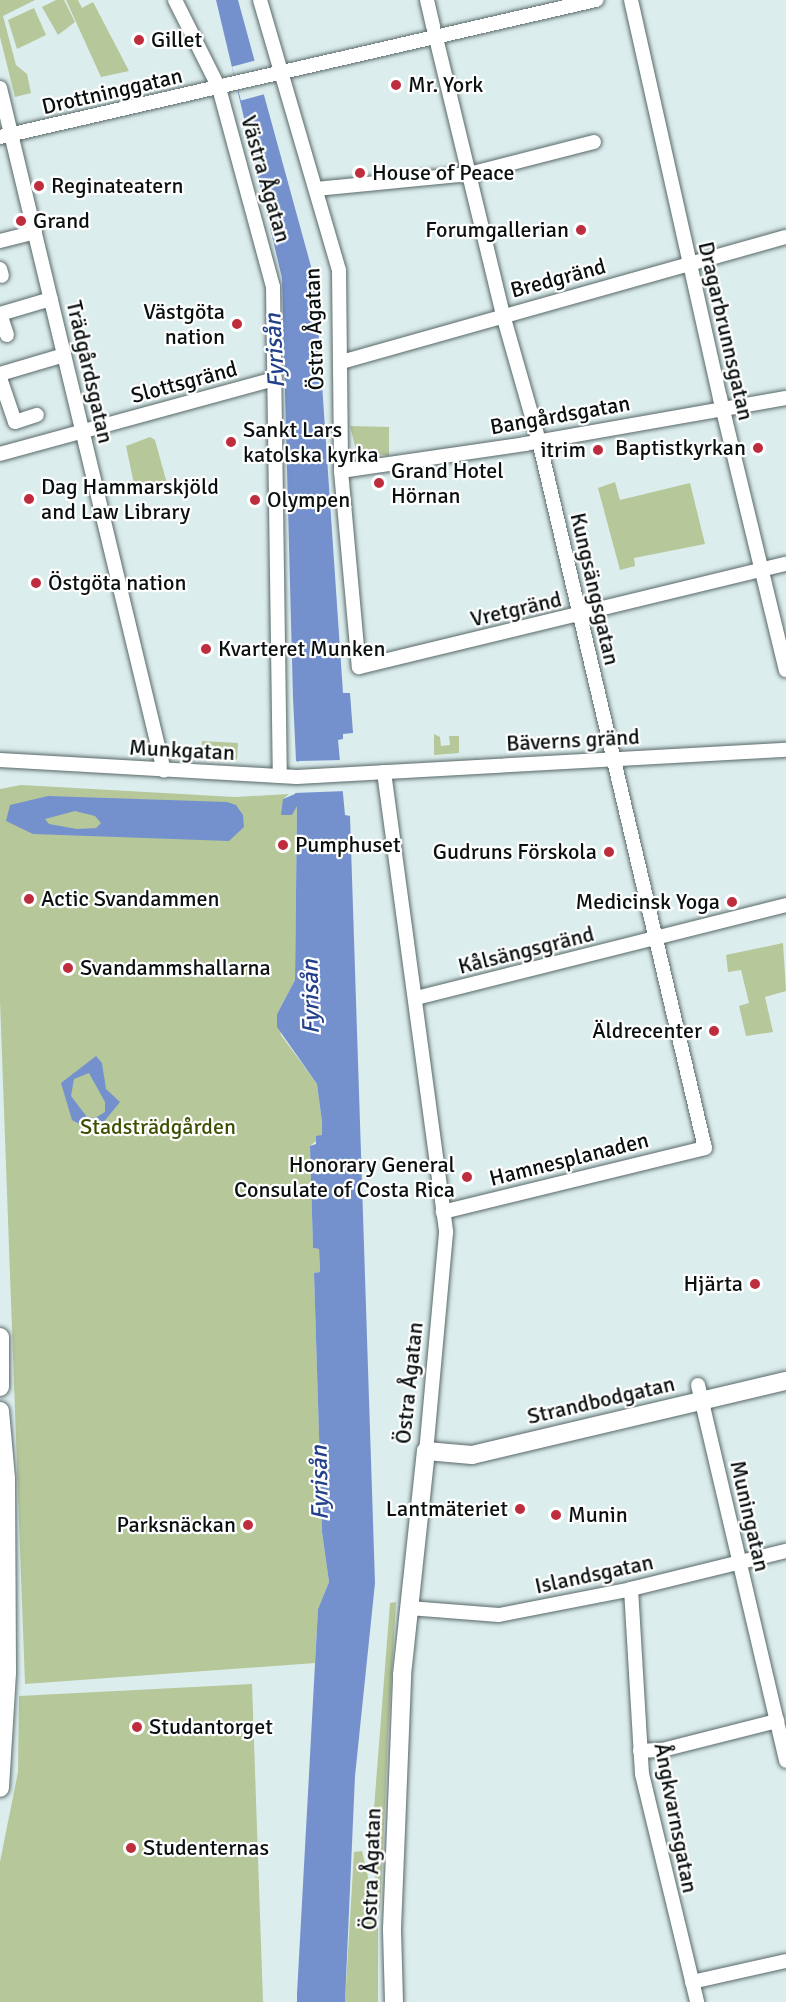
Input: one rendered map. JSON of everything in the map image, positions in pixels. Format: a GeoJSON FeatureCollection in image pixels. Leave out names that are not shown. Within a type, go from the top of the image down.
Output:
{"type":"FeatureCollection","features":[{"type":"Feature","properties":{"kind":"street","name":"Västra Ågatan"},"geometry":{"type":"LineString","coordinates":[[175,0],[219,88],[248,184],[273,287],[280,776]]}},
{"type":"Feature","properties":{"kind":"street","name":"Östra Ågatan"},"geometry":{"type":"LineString","coordinates":[[260,0],[339,270],[340,471],[359,667]]}},
{"type":"Feature","properties":{"kind":"street"},"geometry":{"type":"LineString","coordinates":[[427,0],[433,27]]}},
{"type":"Feature","properties":{"kind":"street"},"geometry":{"type":"LineString","coordinates":[[282,75],[596,0]]}},
{"type":"Feature","properties":{"kind":"street","name":"Dragarbrunnsgatan"},"geometry":{"type":"LineString","coordinates":[[631,0],[722,408],[786,670]]}},
{"type":"Feature","properties":{"kind":"street","name":"Kungsängsgatan"},"geometry":{"type":"LineString","coordinates":[[437,42],[503,315],[539,441],[574,616],[612,759],[705,1148]]}},
{"type":"Feature","properties":{"kind":"street","name":"Drottninggatan"},"geometry":{"type":"LineString","coordinates":[[6,136],[282,75]]}},
{"type":"Feature","properties":{"kind":"street","name":"Trädgårdsgatan"},"geometry":{"type":"LineString","coordinates":[[0,88],[6,136],[35,232],[81,432],[164,771]]}},
{"type":"Feature","properties":{"kind":"street"},"geometry":{"type":"LineString","coordinates":[[316,189],[469,174],[594,142]]}},
{"type":"Feature","properties":{"kind":"street"},"geometry":{"type":"LineString","coordinates":[[0,241],[35,232]]}},
{"type":"Feature","properties":{"kind":"street","name":"Bredgränd"},"geometry":{"type":"LineString","coordinates":[[341,362],[786,237]]}},
{"type":"Feature","properties":{"kind":"street"},"geometry":{"type":"LineString","coordinates":[[7,335],[0,314],[51,299]]}},
{"type":"Feature","properties":{"kind":"street"},"geometry":{"type":"LineString","coordinates":[[37,415],[15,422],[0,376],[64,355]]}},
{"type":"Feature","properties":{"kind":"street","name":"Slottsgränd"},"geometry":{"type":"LineString","coordinates":[[0,454],[275,379]]}},
{"type":"Feature","properties":{"kind":"street","name":"Bangårdsgatan"},"geometry":{"type":"LineString","coordinates":[[340,471],[539,441],[786,398]]}},
{"type":"Feature","properties":{"kind":"street","name":"Vretgränd"},"geometry":{"type":"LineString","coordinates":[[359,667],[786,564]]}},
{"type":"Feature","properties":{"kind":"street","name":"Bäverns gränd"},"geometry":{"type":"LineString","coordinates":[[357,774],[786,750]]}},
{"type":"Feature","properties":{"kind":"street","name":"Munkgatan"},"geometry":{"type":"LineString","coordinates":[[0,760],[297,777],[357,774]]}},
{"type":"Feature","properties":{"kind":"street","name":"Östra Ågatan"},"geometry":{"type":"LineString","coordinates":[[384,772],[416,998],[443,1212],[446,1256],[402,1675],[392,1929],[394,2002]]}},
{"type":"Feature","properties":{"kind":"street","name":"Kålsängsgränd"},"geometry":{"type":"LineString","coordinates":[[416,998],[786,905]]}},
{"type":"Feature","properties":{"kind":"street","name":"Hamnesplanaden"},"geometry":{"type":"LineString","coordinates":[[443,1212],[705,1148]]}},
{"type":"Feature","properties":{"kind":"street"},"geometry":{"type":"LineString","coordinates":[[0,1337],[0,1387]]}},
{"type":"Feature","properties":{"kind":"street","name":"Strandbodgatan"},"geometry":{"type":"LineString","coordinates":[[426,1451],[472,1455],[700,1393],[786,1381]]}},
{"type":"Feature","properties":{"kind":"street","name":"Muningatan"},"geometry":{"type":"LineString","coordinates":[[700,1393],[786,1761]]}},
{"type":"Feature","properties":{"kind":"street"},"geometry":{"type":"LineString","coordinates":[[0,1412],[6,1478],[3,1539],[7,1684],[0,1788]]}},
{"type":"Feature","properties":{"kind":"street"},"geometry":{"type":"LineString","coordinates":[[0,1514],[3,1539]]}},
{"type":"Feature","properties":{"kind":"street","name":"Islandsgatan"},"geometry":{"type":"LineString","coordinates":[[409,1608],[499,1615],[631,1589],[786,1551]]}},
{"type":"Feature","properties":{"kind":"street","name":"Ångkvarnsgatan"},"geometry":{"type":"LineString","coordinates":[[631,1589],[640,1751],[697,2002]]}},
{"type":"Feature","properties":{"kind":"street"},"geometry":{"type":"LineString","coordinates":[[640,1751],[662,1750],[777,1721]]}},
{"type":"Feature","properties":{"kind":"street"},"geometry":{"type":"LineString","coordinates":[[692,1982],[786,1961]]}},
{"type":"Feature","properties":{"kind":"green space"},"geometry":{"type":"Polygon","coordinates":[[[0,0],[35,0],[3,16],[16,65],[27,74],[31,93],[15,97],[0,37],[0,0]]]}},
{"type":"Feature","properties":{"kind":"green space"},"geometry":{"type":"Polygon","coordinates":[[[56,0],[64,0],[75,22],[58,35],[42,7],[56,0]]]}},
{"type":"Feature","properties":{"kind":"green space"},"geometry":{"type":"Polygon","coordinates":[[[66,0],[78,0],[82,8],[93,2],[129,71],[101,77],[66,0]]]}},
{"type":"Feature","properties":{"kind":"green space"},"geometry":{"type":"Polygon","coordinates":[[[34,8],[46,35],[17,49],[8,20],[34,8]]]}},
{"type":"Feature","properties":{"kind":"green space"},"geometry":{"type":"Polygon","coordinates":[[[350,426],[389,427],[389,456],[356,450],[350,426]]]}},
{"type":"Feature","properties":{"kind":"green space"},"geometry":{"type":"Polygon","coordinates":[[[150,437],[155,440],[166,480],[161,489],[143,494],[135,489],[126,446],[150,437]]]}},
{"type":"Feature","properties":{"kind":"green space"},"geometry":{"type":"Polygon","coordinates":[[[615,482],[620,500],[690,483],[705,544],[634,558],[635,566],[620,570],[598,488],[615,482]]]}},
{"type":"Feature","properties":{"kind":"green space"},"geometry":{"type":"Polygon","coordinates":[[[434,734],[440,737],[441,746],[450,745],[449,736],[459,736],[459,753],[434,755],[434,734]]]}},
{"type":"Feature","properties":{"kind":"green space"},"geometry":{"type":"Polygon","coordinates":[[[202,741],[238,743],[237,760],[201,758],[202,741]]]}},
{"type":"Feature","properties":{"kind":"green space","name":"Stadsträdgården"},"geometry":{"type":"Polygon","coordinates":[[[21,785],[235,797],[289,794],[283,799],[297,805],[295,980],[277,1014],[281,1035],[317,1084],[322,1122],[322,1136],[310,1146],[313,1248],[319,1249],[320,1272],[314,1273],[322,1532],[329,1582],[318,1609],[315,1663],[25,1684],[0,1001],[0,789],[21,785]]]}},
{"type":"Feature","properties":{"kind":"green space"},"geometry":{"type":"Polygon","coordinates":[[[783,943],[786,991],[765,997],[773,1032],[746,1036],[739,1006],[749,1003],[741,970],[728,972],[726,955],[783,943]]]}},
{"type":"Feature","properties":{"kind":"green space"},"geometry":{"type":"Polygon","coordinates":[[[396,1602],[380,1914],[371,1847],[390,1603],[396,1602]]]}},
{"type":"Feature","properties":{"kind":"green space","name":"Studenternas"},"geometry":{"type":"Polygon","coordinates":[[[252,1684],[263,2002],[0,2002],[0,1862],[18,1772],[19,1696],[252,1684]]]}},
{"type":"Feature","properties":{"kind":"green space"},"geometry":{"type":"Polygon","coordinates":[[[362,1851],[378,1920],[378,2002],[345,2002],[354,1852],[362,1851]]]}},
{"type":"Feature","properties":{"kind":"water","name":"Fyrisån"},"geometry":{"type":"Polygon","coordinates":[[[216,0],[238,0],[315,281],[343,693],[350,693],[353,733],[343,734],[343,739],[338,740],[345,815],[350,816],[375,1583],[355,1776],[345,2002],[297,2002],[318,1609],[329,1582],[322,1532],[314,1273],[320,1272],[319,1249],[313,1248],[310,1146],[316,1144],[316,1136],[322,1135],[322,1122],[317,1084],[277,1027],[277,1014],[295,980],[297,806],[292,815],[281,815],[283,799],[295,794],[300,762],[296,761],[293,698],[282,278],[216,0]]]}},
{"type":"Feature","properties":{"kind":"water"},"geometry":{"type":"Polygon","coordinates":[[[48,796],[227,802],[236,805],[243,815],[244,827],[229,841],[33,834],[6,821],[10,805],[48,796]],[[75,811],[45,819],[49,824],[77,829],[96,828],[101,823],[95,816],[75,811]]]}},
{"type":"Feature","properties":{"kind":"water"},"geometry":{"type":"Polygon","coordinates":[[[96,1056],[102,1063],[106,1089],[120,1102],[102,1124],[89,1129],[72,1120],[61,1083],[96,1056]],[[89,1073],[74,1079],[71,1096],[87,1117],[95,1118],[105,1112],[105,1102],[89,1073]]]}},
{"type":"Feature","properties":{"kind":"pier"},"geometry":{"type":"Polygon","coordinates":[[[257,60],[266,94],[241,101],[232,67],[257,60]]]}},
{"type":"Feature","properties":{"kind":"pier"},"geometry":{"type":"Polygon","coordinates":[[[343,760],[346,791],[294,793],[299,761],[343,760]]]}},
{"type":"Feature","properties":{"kind":"place","name":"Gillet"},"geometry":{"type":"Point","coordinates":[139,40]}},
{"type":"Feature","properties":{"kind":"place","name":"Mr. York"},"geometry":{"type":"Point","coordinates":[396,85]}},
{"type":"Feature","properties":{"kind":"place","name":"House of Peace"},"geometry":{"type":"Point","coordinates":[360,173]}},
{"type":"Feature","properties":{"kind":"place","name":"Reginateatern"},"geometry":{"type":"Point","coordinates":[39,186]}},
{"type":"Feature","properties":{"kind":"place","name":"Grand"},"geometry":{"type":"Point","coordinates":[21,221]}},
{"type":"Feature","properties":{"kind":"place","name":"Forumgallerian"},"geometry":{"type":"Point","coordinates":[581,230]}},
{"type":"Feature","properties":{"kind":"place","name":"Västgöta nation"},"geometry":{"type":"Point","coordinates":[237,324]}},
{"type":"Feature","properties":{"kind":"place","name":"Sankt Lars katolska kyrka"},"geometry":{"type":"Point","coordinates":[231,442]}},
{"type":"Feature","properties":{"kind":"place","name":"Baptistkyrkan"},"geometry":{"type":"Point","coordinates":[758,448]}},
{"type":"Feature","properties":{"kind":"place","name":"itrim"},"geometry":{"type":"Point","coordinates":[598,450]}},
{"type":"Feature","properties":{"kind":"place","name":"Grand Hotel Hörnan"},"geometry":{"type":"Point","coordinates":[379,483]}},
{"type":"Feature","properties":{"kind":"place","name":"Dag Hammarskjöld and Law Library"},"geometry":{"type":"Point","coordinates":[29,499]}},
{"type":"Feature","properties":{"kind":"place","name":"Olympen"},"geometry":{"type":"Point","coordinates":[255,500]}},
{"type":"Feature","properties":{"kind":"place","name":"Östgöta nation"},"geometry":{"type":"Point","coordinates":[36,583]}},
{"type":"Feature","properties":{"kind":"place","name":"Kvarteret Munken"},"geometry":{"type":"Point","coordinates":[206,649]}},
{"type":"Feature","properties":{"kind":"place","name":"Pumphuset"},"geometry":{"type":"Point","coordinates":[283,845]}},
{"type":"Feature","properties":{"kind":"place","name":"Gudruns Förskola"},"geometry":{"type":"Point","coordinates":[609,852]}},
{"type":"Feature","properties":{"kind":"place","name":"Actic Svandammen"},"geometry":{"type":"Point","coordinates":[29,899]}},
{"type":"Feature","properties":{"kind":"place","name":"Medicinsk Yoga"},"geometry":{"type":"Point","coordinates":[732,902]}},
{"type":"Feature","properties":{"kind":"place","name":"Svandammshallarna"},"geometry":{"type":"Point","coordinates":[68,968]}},
{"type":"Feature","properties":{"kind":"place","name":"Äldrecenter"},"geometry":{"type":"Point","coordinates":[714,1031]}},
{"type":"Feature","properties":{"kind":"place","name":"Honorary General Consulate of Costa Rica"},"geometry":{"type":"Point","coordinates":[467,1177]}},
{"type":"Feature","properties":{"kind":"place","name":"Hjärta"},"geometry":{"type":"Point","coordinates":[755,1284]}},
{"type":"Feature","properties":{"kind":"place","name":"Lantmäteriet"},"geometry":{"type":"Point","coordinates":[520,1509]}},
{"type":"Feature","properties":{"kind":"place","name":"Munin"},"geometry":{"type":"Point","coordinates":[556,1515]}},
{"type":"Feature","properties":{"kind":"place","name":"Parksnäckan"},"geometry":{"type":"Point","coordinates":[248,1525]}},
{"type":"Feature","properties":{"kind":"place","name":"Studantorget"},"geometry":{"type":"Point","coordinates":[137,1727]}},
{"type":"Feature","properties":{"kind":"place","name":"Studenternas"},"geometry":{"type":"Point","coordinates":[131,1848]}}]}
